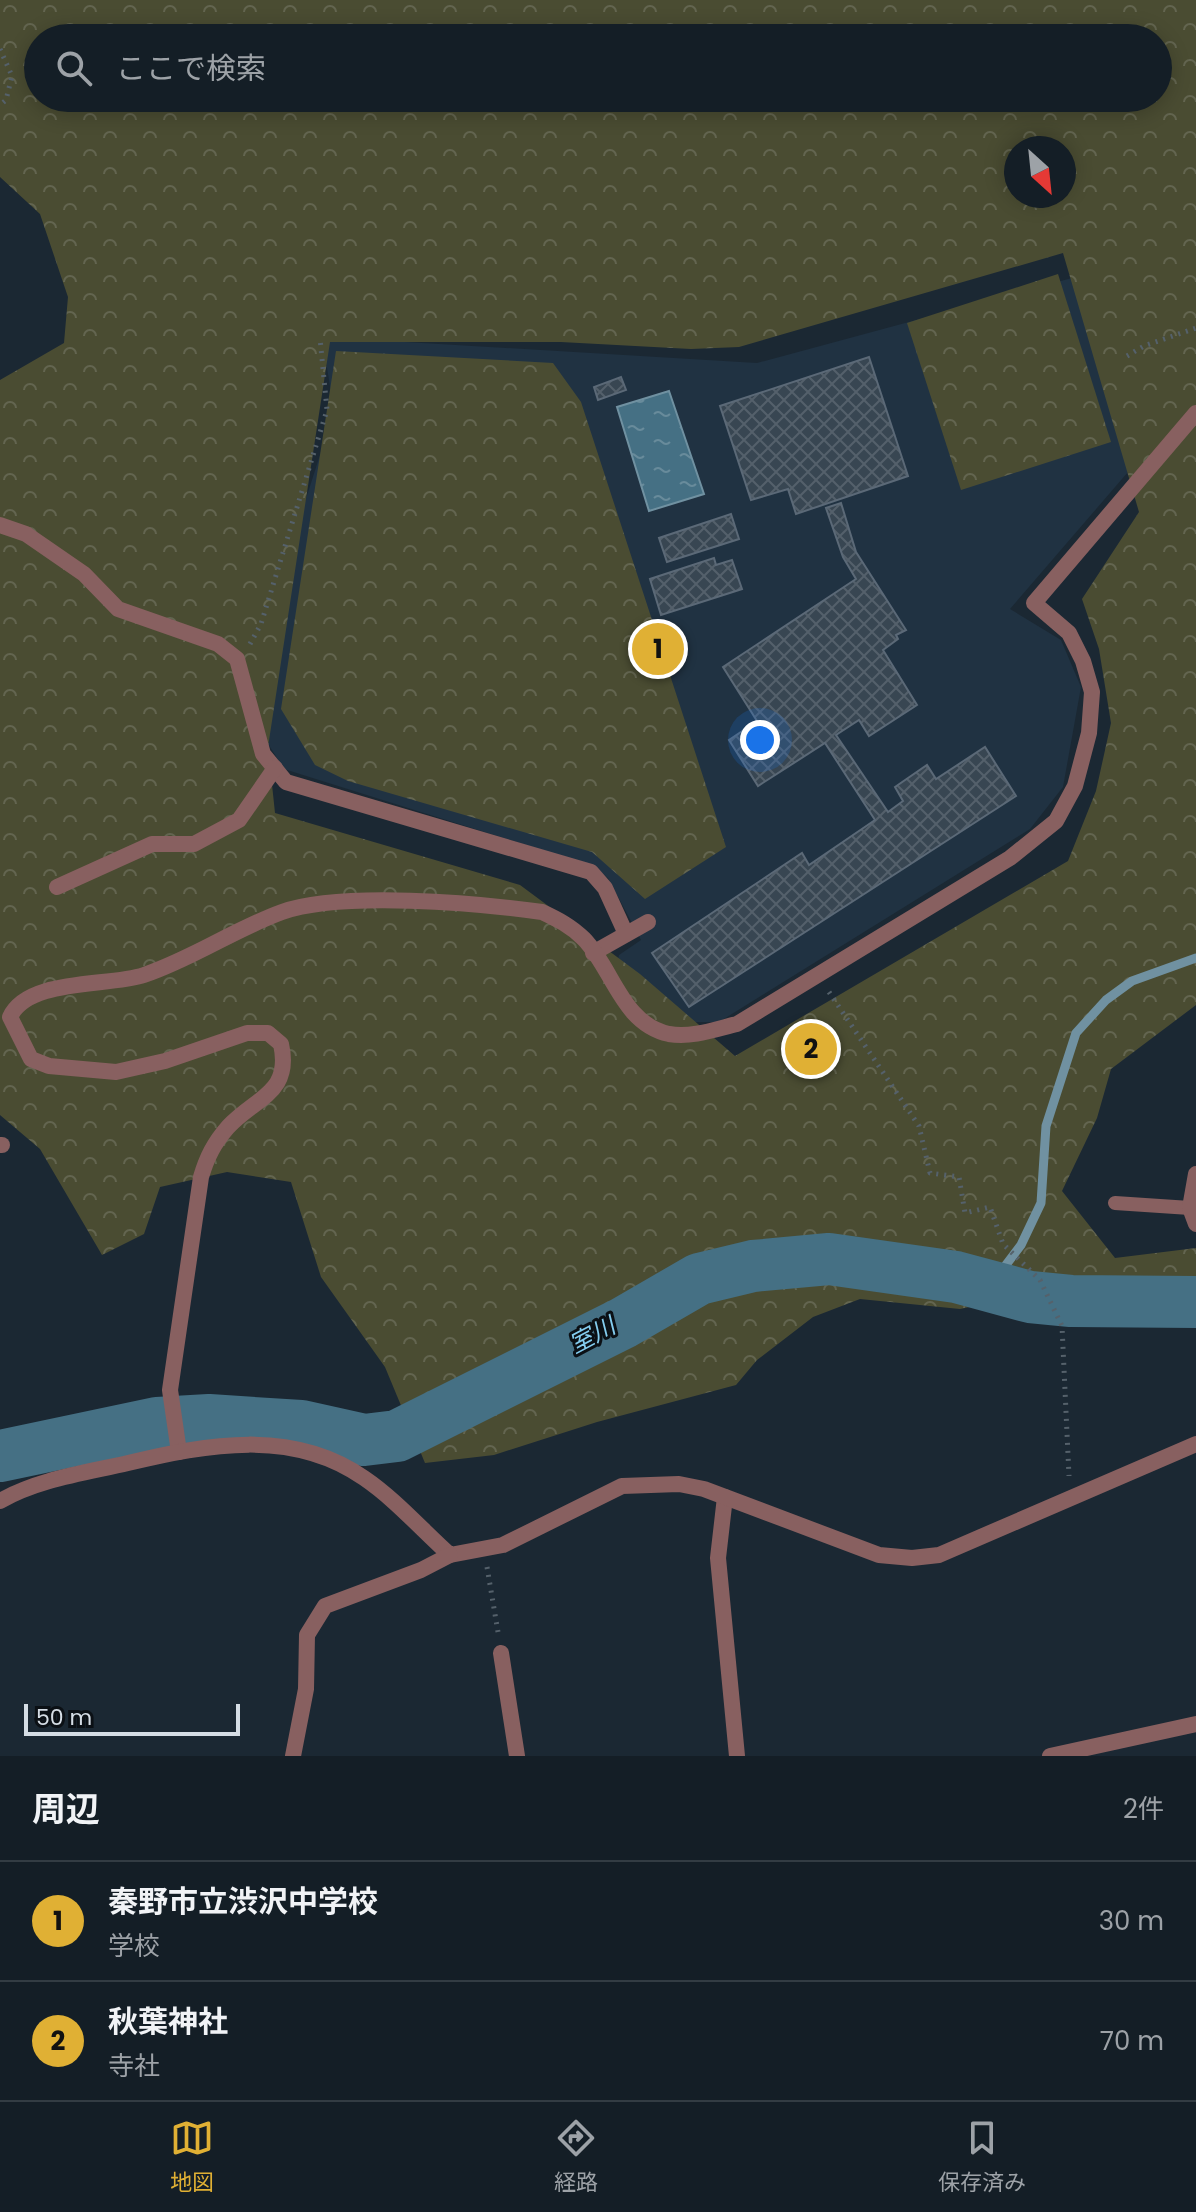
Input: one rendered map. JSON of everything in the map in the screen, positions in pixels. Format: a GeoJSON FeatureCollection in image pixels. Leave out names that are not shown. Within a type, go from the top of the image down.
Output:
{"type":"FeatureCollection","features":[{"type":"Feature","properties":{"kind":"street"},"geometry":{"type":"LineString","coordinates":[[178,1444],[170,1390],[201,1177],[210,1149],[230,1125],[279,1083],[286,1065],[281,1044],[268,1033],[247,1033],[165,1061],[116,1072],[49,1066],[31,1059],[19,1039],[10,1017],[16,1005],[44,993],[143,975],[284,911],[327,902],[508,907],[542,912],[565,923],[585,940],[622,999],[642,1020],[669,1034],[698,1034],[737,1024],[1010,858],[1056,821],[1075,786],[1089,733],[1092,692],[1083,661],[1069,633],[1034,603],[1196,413]]}},
{"type":"Feature","properties":{"kind":"street"},"geometry":{"type":"LineString","coordinates":[[0,525],[26,534],[84,574],[118,609],[218,644],[237,659],[263,754],[286,782],[591,872],[605,888],[626,934]]}},
{"type":"Feature","properties":{"kind":"street"},"geometry":{"type":"LineString","coordinates":[[57,887],[152,844],[194,844],[239,820],[275,768]]}},
{"type":"Feature","properties":{"kind":"street"},"geometry":{"type":"LineString","coordinates":[[593,953],[648,922]]}},
{"type":"Feature","properties":{"kind":"street"},"geometry":{"type":"LineString","coordinates":[[1193,1216],[1196,1174]]}},
{"type":"Feature","properties":{"kind":"street"},"geometry":{"type":"LineString","coordinates":[[2,1498],[47,1481],[178,1444],[270,1445],[317,1454],[364,1477],[450,1555]]}},
{"type":"Feature","properties":{"kind":"street"},"geometry":{"type":"LineString","coordinates":[[293,1756],[306,1689],[307,1635],[325,1606],[421,1570],[450,1555],[503,1545],[622,1486],[679,1484],[725,1497],[879,1555],[912,1558],[939,1555],[1196,1444]]}},
{"type":"Feature","properties":{"kind":"street"},"geometry":{"type":"LineString","coordinates":[[725,1497],[718,1558],[737,1756]]}},
{"type":"Feature","properties":{"kind":"street"},"geometry":{"type":"LineString","coordinates":[[501,1653],[517,1756]]}},
{"type":"Feature","properties":{"kind":"street"},"geometry":{"type":"LineString","coordinates":[[1050,1756],[1196,1724]]}},
{"type":"Feature","properties":{"kind":"lane"},"geometry":{"type":"LineString","coordinates":[[1115,1203],[1193,1216]]}},
{"type":"Feature","properties":{"kind":"path"},"geometry":{"type":"LineString","coordinates":[[0,49],[12,76],[6,100],[0,105]]}},
{"type":"Feature","properties":{"kind":"path"},"geometry":{"type":"LineString","coordinates":[[1127,356],[1144,346],[1196,328]]}},
{"type":"Feature","properties":{"kind":"path"},"geometry":{"type":"LineString","coordinates":[[237,659],[244,654],[261,624],[327,410],[320,338]]}},
{"type":"Feature","properties":{"kind":"path"},"geometry":{"type":"LineString","coordinates":[[818,974],[919,1126],[930,1173],[959,1177],[965,1213],[990,1207],[1003,1244],[1040,1280],[1062,1326],[1071,1499]]}},
{"type":"Feature","properties":{"kind":"path"},"geometry":{"type":"LineString","coordinates":[[483,1549],[501,1653]]}},
{"type":"Feature","properties":{"kind":"shaded area"},"geometry":{"type":"Polygon","coordinates":[[[1072,278],[1128,472],[1010,609],[1061,640],[1081,687],[1063,787],[1030,829],[719,1022],[665,1022],[615,972],[619,955],[641,940],[608,878],[593,866],[284,769],[265,739],[266,624],[334,411],[322,337],[757,363],[1072,278]]]}},
{"type":"Feature","properties":{"kind":"green space"},"geometry":{"type":"Polygon","coordinates":[[[0,0],[1196,0],[1196,1005],[1111,1069],[1097,1118],[1062,1191],[1115,1258],[1196,1248],[1196,1288],[1111,1277],[960,1309],[860,1299],[813,1317],[757,1360],[736,1385],[597,1422],[494,1455],[425,1463],[385,1367],[321,1277],[291,1182],[227,1172],[160,1187],[144,1234],[102,1255],[40,1149],[0,1115],[0,380],[64,343],[68,297],[40,214],[0,177],[0,0]],[[1063,253],[739,347],[691,349],[561,342],[330,342],[268,747],[275,813],[520,885],[640,974],[735,1056],[1068,861],[1096,791],[1111,723],[1099,649],[1082,599],[1139,512],[1063,253]]]}},
{"type":"Feature","properties":{"kind":"green space"},"geometry":{"type":"Polygon","coordinates":[[[1058,274],[1111,442],[961,490],[907,323],[1058,274]]]}},
{"type":"Feature","properties":{"kind":"green space"},"geometry":{"type":"Polygon","coordinates":[[[336,351],[553,363],[581,402],[726,847],[645,899],[592,852],[348,781],[315,765],[281,709],[336,351]]]}},
{"type":"Feature","properties":{"kind":"water"},"geometry":{"type":"Polygon","coordinates":[[[669,391],[704,494],[649,511],[617,407],[669,391]]]}},
{"type":"Feature","properties":{"kind":"building"},"geometry":{"type":"Polygon","coordinates":[[[869,357],[908,476],[796,514],[788,489],[751,500],[720,406],[869,357]]]}},
{"type":"Feature","properties":{"kind":"building"},"geometry":{"type":"Polygon","coordinates":[[[621,377],[626,390],[598,400],[594,387],[621,377]]]}},
{"type":"Feature","properties":{"kind":"building"},"geometry":{"type":"Polygon","coordinates":[[[841,503],[856,552],[906,630],[896,635],[898,639],[883,650],[917,705],[869,736],[859,720],[836,735],[888,812],[903,801],[895,787],[927,765],[936,779],[985,747],[1016,796],[689,1007],[652,953],[802,853],[809,865],[875,820],[825,743],[758,786],[729,740],[757,721],[723,667],[856,579],[843,557],[826,508],[841,503]]]}},
{"type":"Feature","properties":{"kind":"building"},"geometry":{"type":"Polygon","coordinates":[[[731,514],[739,539],[667,562],[659,538],[731,514]]]}},
{"type":"Feature","properties":{"kind":"building"},"geometry":{"type":"Polygon","coordinates":[[[714,558],[716,565],[732,560],[742,589],[661,615],[650,579],[714,558]]]}},
{"type":"Feature","properties":{"kind":"building"},"geometry":{"type":"Polygon","coordinates":[[[803,1023],[810,1033],[814,1031],[830,1053],[825,1057],[828,1061],[815,1069],[812,1064],[807,1068],[792,1045],[797,1041],[791,1031],[803,1023]]]}},
{"type":"Feature","properties":{"kind":"waterway"},"geometry":{"type":"LineString","coordinates":[[990,1286],[1021,1245],[1041,1203],[1046,1126],[1076,1033],[1106,1000],[1132,981],[1196,958]]}},
{"type":"Feature","properties":{"kind":"waterway","name":"室川"},"geometry":{"type":"LineString","coordinates":[[0,1456],[157,1423],[209,1420],[301,1426],[364,1440],[397,1436],[623,1323],[699,1279],[753,1266],[829,1259],[956,1277],[1030,1297],[1071,1301],[1196,1302]]}},
{"type":"Feature","properties":{"kind":"place","name":"秦野市立渋沢中学校"},"geometry":{"type":"Point","coordinates":[658,649]}},
{"type":"Feature","properties":{"kind":"place","name":"秋葉神社"},"geometry":{"type":"Point","coordinates":[811,1049]}}]}
